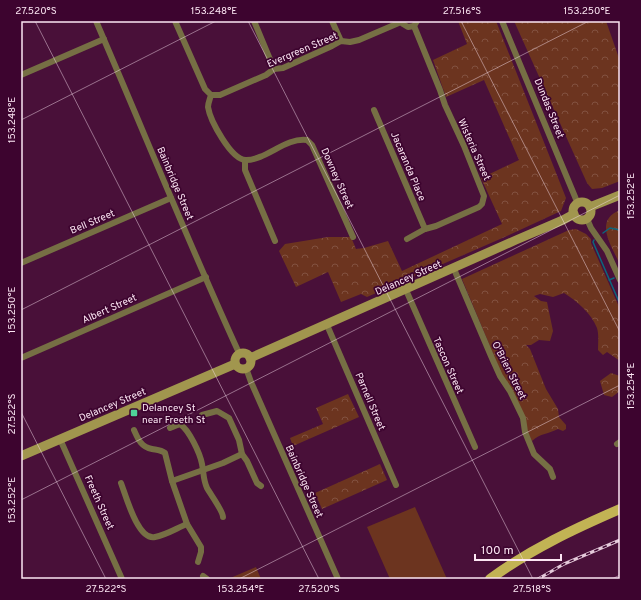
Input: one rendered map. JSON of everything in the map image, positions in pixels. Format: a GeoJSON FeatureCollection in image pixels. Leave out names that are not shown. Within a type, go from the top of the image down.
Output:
{"type":"FeatureCollection","features":[{"type":"Feature","properties":{"kind":"main road"},"geometry":{"type":"LineString","coordinates":[[590,207],[620,195]]}},
{"type":"Feature","properties":{"kind":"main road"},"geometry":{"type":"LineString","coordinates":[[586,203],[590,207],[591,213],[586,219],[581,220],[574,214],[574,208],[578,204],[586,203]]}},
{"type":"Feature","properties":{"kind":"main road","name":"Delancey Street"},"geometry":{"type":"LineString","coordinates":[[250,358],[406,290],[574,214]]}},
{"type":"Feature","properties":{"kind":"main road"},"geometry":{"type":"LineString","coordinates":[[239,353],[246,353],[250,358],[250,364],[246,368],[240,369],[235,364],[235,357],[239,353]]}},
{"type":"Feature","properties":{"kind":"main road","name":"Delancey Street"},"geometry":{"type":"LineString","coordinates":[[21,456],[235,364]]}},
{"type":"Feature","properties":{"kind":"main road"},"geometry":{"type":"LineString","coordinates":[[490,579],[516,560],[551,540],[620,509]]}},
{"type":"Feature","properties":{"kind":"street","name":"Bainbridge Street"},"geometry":{"type":"LineString","coordinates":[[96,21],[239,353]]}},
{"type":"Feature","properties":{"kind":"street"},"geometry":{"type":"LineString","coordinates":[[175,21],[205,89],[212,95],[209,100],[208,107],[218,133],[237,156],[244,160],[245,170],[275,241]]}},
{"type":"Feature","properties":{"kind":"street"},"geometry":{"type":"LineString","coordinates":[[254,21],[274,69]]}},
{"type":"Feature","properties":{"kind":"street"},"geometry":{"type":"LineString","coordinates":[[332,21],[341,41]]}},
{"type":"Feature","properties":{"kind":"street"},"geometry":{"type":"LineString","coordinates":[[401,21],[408,27],[416,23]]}},
{"type":"Feature","properties":{"kind":"street","name":"Evergreen Street"},"geometry":{"type":"LineString","coordinates":[[212,95],[220,95],[266,75],[274,69],[283,68],[341,41],[350,42],[358,40],[401,21]]}},
{"type":"Feature","properties":{"kind":"street","name":"Dundas Street"},"geometry":{"type":"LineString","coordinates":[[502,21],[578,204]]}},
{"type":"Feature","properties":{"kind":"street","name":"Wisteria Street"},"geometry":{"type":"LineString","coordinates":[[407,239],[425,229],[436,226],[479,207],[482,204],[484,196],[464,146],[444,105],[416,23]]}},
{"type":"Feature","properties":{"kind":"street"},"geometry":{"type":"LineString","coordinates":[[21,75],[104,39]]}},
{"type":"Feature","properties":{"kind":"street","name":"Jacaranda Place"},"geometry":{"type":"LineString","coordinates":[[374,110],[425,229]]}},
{"type":"Feature","properties":{"kind":"street","name":"Downey Street"},"geometry":{"type":"LineString","coordinates":[[244,160],[253,159],[297,140],[307,140],[312,145],[353,237]]}},
{"type":"Feature","properties":{"kind":"street","name":"Bell Street"},"geometry":{"type":"LineString","coordinates":[[21,263],[171,198]]}},
{"type":"Feature","properties":{"kind":"street"},"geometry":{"type":"LineString","coordinates":[[586,219],[608,251],[620,280]]}},
{"type":"Feature","properties":{"kind":"street","name":"O'Brien Street"},"geometry":{"type":"LineString","coordinates":[[454,268],[490,356],[500,376],[510,391],[523,418],[525,432],[534,454],[550,469],[553,477]]}},
{"type":"Feature","properties":{"kind":"street","name":"Albert Street"},"geometry":{"type":"LineString","coordinates":[[21,358],[206,277]]}},
{"type":"Feature","properties":{"kind":"street","name":"Tascon Street"},"geometry":{"type":"LineString","coordinates":[[406,290],[475,447]]}},
{"type":"Feature","properties":{"kind":"street","name":"Parnell Street"},"geometry":{"type":"LineString","coordinates":[[327,325],[396,485]]}},
{"type":"Feature","properties":{"kind":"street","name":"Bainbridge Street"},"geometry":{"type":"LineString","coordinates":[[246,368],[338,579]]}},
{"type":"Feature","properties":{"kind":"street"},"geometry":{"type":"LineString","coordinates":[[202,415],[217,411],[229,418],[239,440],[242,454],[261,486]]}},
{"type":"Feature","properties":{"kind":"street"},"geometry":{"type":"LineString","coordinates":[[170,428],[180,424],[185,427],[190,435],[202,462],[203,478],[214,501],[223,512],[223,517]]}},
{"type":"Feature","properties":{"kind":"street"},"geometry":{"type":"LineString","coordinates":[[134,430],[143,445],[150,449],[165,453],[172,481],[187,524],[201,547],[198,562]]}},
{"type":"Feature","properties":{"kind":"street","name":"Freeth Street"},"geometry":{"type":"LineString","coordinates":[[60,439],[122,577]]}},
{"type":"Feature","properties":{"kind":"street"},"geometry":{"type":"LineString","coordinates":[[172,481],[242,454]]}},
{"type":"Feature","properties":{"kind":"street"},"geometry":{"type":"LineString","coordinates":[[121,483],[135,519],[146,536],[150,538],[156,537],[187,524]]}},
{"type":"Feature","properties":{"kind":"green space"},"geometry":{"type":"Polygon","coordinates":[[[458,21],[496,21],[566,198],[561,211],[367,297],[361,294],[341,302],[328,272],[296,287],[279,251],[285,244],[328,237],[351,237],[356,249],[388,241],[402,271],[502,224],[481,178],[519,160],[484,80],[446,97],[433,60],[467,44],[458,21]]]}},
{"type":"Feature","properties":{"kind":"green space"},"geometry":{"type":"Polygon","coordinates":[[[514,21],[606,21],[620,61],[620,181],[602,188],[592,189],[587,183],[514,21]]]}},
{"type":"Feature","properties":{"kind":"green space"},"geometry":{"type":"Polygon","coordinates":[[[620,210],[620,265],[609,242],[606,227],[607,221],[612,215],[620,210]]]}},
{"type":"Feature","properties":{"kind":"green space"},"geometry":{"type":"Polygon","coordinates":[[[576,229],[586,234],[591,239],[591,243],[620,309],[620,361],[607,352],[603,355],[598,350],[597,328],[587,312],[574,300],[564,293],[553,297],[540,294],[534,296],[541,301],[547,302],[553,331],[550,341],[539,340],[531,345],[526,345],[530,349],[546,389],[558,409],[559,417],[566,425],[566,429],[563,431],[558,429],[538,436],[532,441],[502,375],[462,279],[569,230],[576,229]]]}},
{"type":"Feature","properties":{"kind":"green space"},"geometry":{"type":"Polygon","coordinates":[[[611,373],[620,376],[620,391],[612,397],[604,395],[600,381],[611,373]]]}},
{"type":"Feature","properties":{"kind":"green space"},"geometry":{"type":"Polygon","coordinates":[[[348,394],[359,417],[293,446],[290,438],[323,424],[316,408],[348,394]]]}},
{"type":"Feature","properties":{"kind":"green space"},"geometry":{"type":"Polygon","coordinates":[[[380,464],[387,480],[322,509],[315,493],[380,464]]]}},
{"type":"Feature","properties":{"kind":"green space"},"geometry":{"type":"Polygon","coordinates":[[[415,507],[447,579],[390,579],[367,527],[415,507]]]}},
{"type":"Feature","properties":{"kind":"green space"},"geometry":{"type":"Polygon","coordinates":[[[256,567],[261,579],[228,579],[256,567]]]}},
{"type":"Feature","properties":{"kind":"waterway"},"geometry":{"type":"LineString","coordinates":[[603,233],[610,228],[620,230]]}},
{"type":"Feature","properties":{"kind":"waterway"},"geometry":{"type":"LineString","coordinates":[[594,240],[593,242],[620,304]]}},
{"type":"Feature","properties":{"kind":"waterway"},"geometry":{"type":"LineString","coordinates":[[609,280],[614,278]]}},
{"type":"Feature","properties":{"kind":"railway"},"geometry":{"type":"LineString","coordinates":[[538,579],[564,564],[620,540]]}},
{"type":"Feature","properties":{"kind":"place","name":"Delancey St near Freeth St"},"geometry":{"type":"Point","coordinates":[134,413]}}]}
